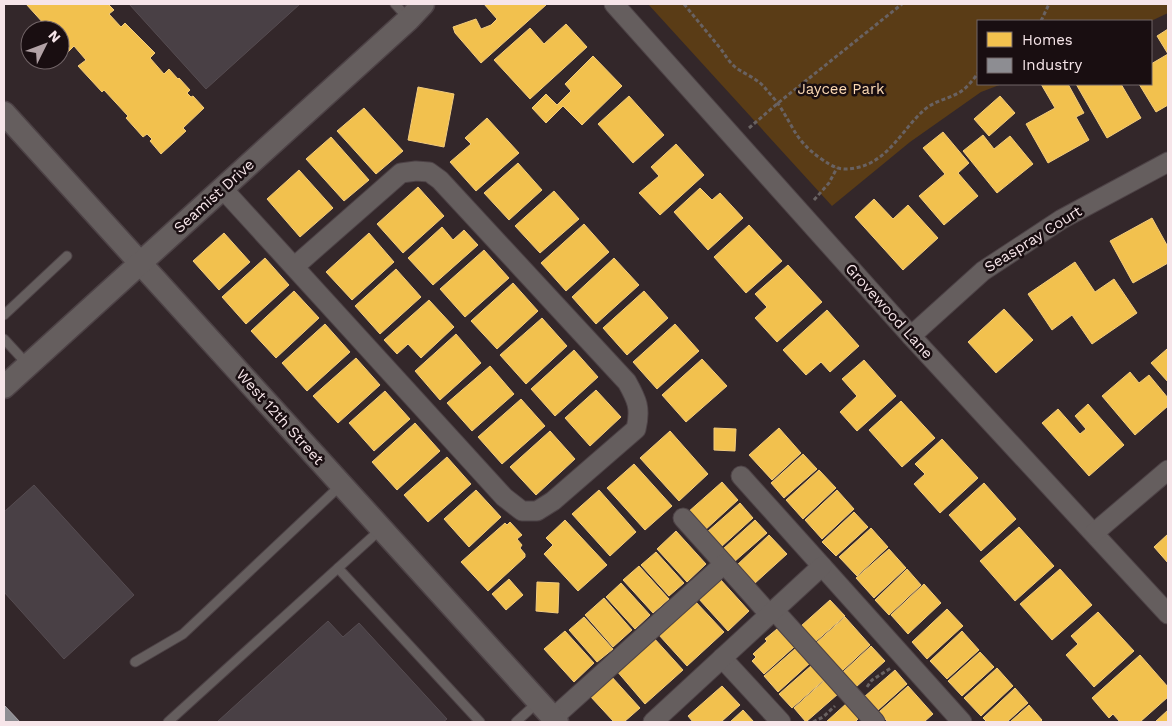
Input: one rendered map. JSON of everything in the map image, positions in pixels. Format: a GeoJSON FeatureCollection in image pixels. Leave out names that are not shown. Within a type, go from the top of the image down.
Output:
{"type":"FeatureCollection","features":[{"type":"Feature","properties":{"kind":"street","name":"Grovewood Lane"},"geometry":{"type":"LineString","coordinates":[[614,4],[911,336],[1168,614]]}},
{"type":"Feature","properties":{"kind":"street","name":"Seamist Drive"},"geometry":{"type":"LineString","coordinates":[[4,387],[222,188],[409,9]]}},
{"type":"Feature","properties":{"kind":"street","name":"West 12th Street"},"geometry":{"type":"LineString","coordinates":[[4,112],[555,720]]}},
{"type":"Feature","properties":{"kind":"street","name":"Seaspray Court"},"geometry":{"type":"LineString","coordinates":[[911,336],[983,271],[1062,219],[1168,162]]}},
{"type":"Feature","properties":{"kind":"street"},"geometry":{"type":"LineString","coordinates":[[222,188],[294,267],[504,497],[522,511],[536,511],[553,501],[636,429],[639,415],[636,397],[627,382],[440,180],[429,172],[401,173],[294,267]]}},
{"type":"Feature","properties":{"kind":"street"},"geometry":{"type":"LineString","coordinates":[[1094,533],[1168,470]]}},
{"type":"Feature","properties":{"kind":"street"},"geometry":{"type":"LineString","coordinates":[[741,476],[962,722]]}},
{"type":"Feature","properties":{"kind":"street"},"geometry":{"type":"LineString","coordinates":[[683,518],[724,564],[772,612],[875,722]]}},
{"type":"Feature","properties":{"kind":"street"},"geometry":{"type":"LineString","coordinates":[[555,720],[724,564]]}},
{"type":"Feature","properties":{"kind":"street"},"geometry":{"type":"LineString","coordinates":[[653,722],[673,716],[722,658],[822,566]]}},
{"type":"Feature","properties":{"kind":"street"},"geometry":{"type":"LineString","coordinates":[[722,658],[781,722]]}},
{"type":"Feature","properties":{"kind":"lane"},"geometry":{"type":"LineString","coordinates":[[4,314],[67,256]]}},
{"type":"Feature","properties":{"kind":"lane"},"geometry":{"type":"LineString","coordinates":[[4,339],[28,365]]}},
{"type":"Feature","properties":{"kind":"lane"},"geometry":{"type":"LineString","coordinates":[[135,662],[183,634],[342,485]]}},
{"type":"Feature","properties":{"kind":"lane"},"geometry":{"type":"LineString","coordinates":[[168,722],[381,528]]}},
{"type":"Feature","properties":{"kind":"lane"},"geometry":{"type":"LineString","coordinates":[[338,568],[480,722]]}},
{"type":"Feature","properties":{"kind":"lane"},"geometry":{"type":"LineString","coordinates":[[516,722],[538,702]]}},
{"type":"Feature","properties":{"kind":"path"},"geometry":{"type":"LineString","coordinates":[[684,4],[734,66],[764,86],[778,103],[793,131],[805,147],[836,168],[857,168],[877,160],[895,144],[909,125],[925,109],[963,90],[977,74]]}},
{"type":"Feature","properties":{"kind":"path"},"geometry":{"type":"LineString","coordinates":[[736,140],[778,103],[902,4]]}},
{"type":"Feature","properties":{"kind":"path"},"geometry":{"type":"LineString","coordinates":[[1042,20],[1049,4]]}},
{"type":"Feature","properties":{"kind":"path"},"geometry":{"type":"LineString","coordinates":[[801,212],[824,190],[836,168]]}},
{"type":"Feature","properties":{"kind":"path"},"geometry":{"type":"LineString","coordinates":[[864,690],[872,680],[894,667]]}},
{"type":"Feature","properties":{"kind":"path"},"geometry":{"type":"LineString","coordinates":[[813,722],[823,718],[842,700]]}},
{"type":"Feature","properties":{"kind":"green space","name":"Jaycee Park"},"geometry":{"type":"Polygon","coordinates":[[[648,4],[1168,4],[1168,13],[1152,21],[977,20],[977,85],[999,85],[981,92],[910,142],[832,206],[648,4]]]}},
{"type":"Feature","properties":{"kind":"building: Homes"},"geometry":{"type":"Polygon","coordinates":[[[26,4],[108,4],[114,10],[109,14],[121,27],[125,23],[155,53],[150,58],[164,74],[169,69],[190,90],[187,93],[191,97],[193,96],[204,108],[183,128],[186,131],[161,154],[150,141],[152,139],[147,134],[143,137],[126,118],[128,116],[78,66],[86,60],[74,46],[70,50],[70,20],[40,20],[26,4]]]}},
{"type":"Feature","properties":{"kind":"building: Homes"},"geometry":{"type":"Polygon","coordinates":[[[484,4],[546,5],[481,63],[455,33],[453,27],[476,19],[481,29],[491,25],[497,19],[484,4]]]}},
{"type":"Feature","properties":{"kind":"building: Homes"},"geometry":{"type":"Polygon","coordinates":[[[566,24],[587,47],[530,99],[494,60],[530,28],[544,44],[566,24]]]}},
{"type":"Feature","properties":{"kind":"building: Homes"},"geometry":{"type":"Polygon","coordinates":[[[1168,29],[1168,54],[1157,36],[1168,29]]]}},
{"type":"Feature","properties":{"kind":"building: Homes"},"geometry":{"type":"Polygon","coordinates":[[[1168,54],[1168,105],[1156,112],[1140,85],[1152,85],[1152,63],[1168,54]]]}},
{"type":"Feature","properties":{"kind":"building: Homes"},"geometry":{"type":"Polygon","coordinates":[[[593,56],[622,86],[582,125],[563,106],[546,123],[532,108],[546,94],[557,105],[571,91],[565,84],[593,56]]]}},
{"type":"Feature","properties":{"kind":"building: Homes"},"geometry":{"type":"Polygon","coordinates":[[[1042,85],[1069,85],[1084,113],[1076,117],[1089,140],[1048,163],[1026,124],[1055,108],[1042,85]]]}},
{"type":"Feature","properties":{"kind":"building: Homes"},"geometry":{"type":"Polygon","coordinates":[[[1077,85],[1122,85],[1141,118],[1107,138],[1077,85]]]}},
{"type":"Feature","properties":{"kind":"building: Homes"},"geometry":{"type":"Polygon","coordinates":[[[418,87],[454,94],[444,147],[408,140],[418,87]]]}},
{"type":"Feature","properties":{"kind":"building: Homes"},"geometry":{"type":"Polygon","coordinates":[[[629,96],[664,135],[633,163],[598,124],[629,96]]]}},
{"type":"Feature","properties":{"kind":"building: Homes"},"geometry":{"type":"Polygon","coordinates":[[[1000,96],[1015,113],[989,136],[974,119],[1000,96]]]}},
{"type":"Feature","properties":{"kind":"building: Homes"},"geometry":{"type":"Polygon","coordinates":[[[364,108],[403,151],[376,174],[337,131],[364,108]]]}},
{"type":"Feature","properties":{"kind":"building: Homes"},"geometry":{"type":"Polygon","coordinates":[[[487,118],[519,153],[476,191],[450,162],[471,144],[465,138],[487,118]]]}},
{"type":"Feature","properties":{"kind":"building: Homes"},"geometry":{"type":"Polygon","coordinates":[[[943,132],[969,163],[958,173],[978,196],[944,225],[919,196],[945,174],[923,148],[943,132]]]}},
{"type":"Feature","properties":{"kind":"building: Homes"},"geometry":{"type":"Polygon","coordinates":[[[983,135],[994,149],[1010,136],[1033,164],[997,193],[963,151],[983,135]]]}},
{"type":"Feature","properties":{"kind":"building: Homes"},"geometry":{"type":"Polygon","coordinates":[[[331,137],[369,180],[344,201],[306,159],[331,137]]]}},
{"type":"Feature","properties":{"kind":"building: Homes"},"geometry":{"type":"Polygon","coordinates":[[[676,144],[704,175],[660,215],[639,193],[659,176],[651,167],[676,144]]]}},
{"type":"Feature","properties":{"kind":"building: Homes"},"geometry":{"type":"Polygon","coordinates":[[[518,163],[542,190],[509,220],[484,193],[518,163]]]}},
{"type":"Feature","properties":{"kind":"building: Homes"},"geometry":{"type":"Polygon","coordinates":[[[299,170],[333,208],[300,237],[267,199],[299,170]]]}},
{"type":"Feature","properties":{"kind":"building: Homes"},"geometry":{"type":"Polygon","coordinates":[[[418,187],[444,216],[403,253],[377,224],[418,187]]]}},
{"type":"Feature","properties":{"kind":"building: Homes"},"geometry":{"type":"Polygon","coordinates":[[[700,188],[712,200],[720,193],[743,218],[708,250],[674,212],[700,188]]]}},
{"type":"Feature","properties":{"kind":"building: Homes"},"geometry":{"type":"Polygon","coordinates":[[[554,191],[579,219],[540,253],[515,226],[554,191]]]}},
{"type":"Feature","properties":{"kind":"building: Homes"},"geometry":{"type":"Polygon","coordinates":[[[874,199],[893,219],[908,205],[938,238],[903,270],[855,217],[874,199]]]}},
{"type":"Feature","properties":{"kind":"building: Homes"},"geometry":{"type":"Polygon","coordinates":[[[1152,218],[1168,247],[1168,263],[1133,283],[1110,241],[1152,218]]]}},
{"type":"Feature","properties":{"kind":"building: Homes"},"geometry":{"type":"Polygon","coordinates":[[[584,224],[609,252],[566,291],[541,263],[584,224]]]}},
{"type":"Feature","properties":{"kind":"building: Homes"},"geometry":{"type":"Polygon","coordinates":[[[749,225],[782,261],[746,293],[714,257],[749,225]]]}},
{"type":"Feature","properties":{"kind":"building: Homes"},"geometry":{"type":"Polygon","coordinates":[[[442,227],[453,240],[464,230],[478,245],[433,285],[408,258],[442,227]]]}},
{"type":"Feature","properties":{"kind":"building: Homes"},"geometry":{"type":"Polygon","coordinates":[[[224,233],[250,262],[219,290],[193,261],[224,233]]]}},
{"type":"Feature","properties":{"kind":"building: Homes"},"geometry":{"type":"Polygon","coordinates":[[[369,233],[394,262],[352,300],[326,272],[369,233]]]}},
{"type":"Feature","properties":{"kind":"building: Homes"},"geometry":{"type":"Polygon","coordinates":[[[484,250],[509,278],[465,317],[440,289],[484,250]]]}},
{"type":"Feature","properties":{"kind":"building: Homes"},"geometry":{"type":"Polygon","coordinates":[[[265,258],[289,285],[246,324],[222,297],[265,258]]]}},
{"type":"Feature","properties":{"kind":"building: Homes"},"geometry":{"type":"Polygon","coordinates":[[[614,258],[639,285],[596,324],[572,297],[614,258]]]}},
{"type":"Feature","properties":{"kind":"building: Homes"},"geometry":{"type":"Polygon","coordinates":[[[1075,262],[1095,292],[1114,279],[1137,313],[1092,344],[1072,315],[1052,330],[1028,294],[1075,262]]]}},
{"type":"Feature","properties":{"kind":"building: Homes"},"geometry":{"type":"Polygon","coordinates":[[[788,265],[822,302],[777,342],[755,318],[767,307],[755,294],[788,265]]]}},
{"type":"Feature","properties":{"kind":"building: Homes"},"geometry":{"type":"Polygon","coordinates":[[[396,269],[421,297],[380,334],[355,306],[396,269]]]}},
{"type":"Feature","properties":{"kind":"building: Homes"},"geometry":{"type":"Polygon","coordinates":[[[513,283],[538,311],[497,349],[471,321],[513,283]]]}},
{"type":"Feature","properties":{"kind":"building: Homes"},"geometry":{"type":"Polygon","coordinates":[[[294,291],[319,318],[276,358],[251,331],[294,291]]]}},
{"type":"Feature","properties":{"kind":"building: Homes"},"geometry":{"type":"Polygon","coordinates":[[[644,291],[668,318],[627,355],[603,328],[644,291]]]}},
{"type":"Feature","properties":{"kind":"building: Homes"},"geometry":{"type":"Polygon","coordinates":[[[429,300],[454,327],[421,358],[408,344],[397,354],[384,340],[429,300]]]}},
{"type":"Feature","properties":{"kind":"building: Homes"},"geometry":{"type":"Polygon","coordinates":[[[1004,309],[1033,340],[996,373],[968,342],[1004,309]]]}},
{"type":"Feature","properties":{"kind":"building: Homes"},"geometry":{"type":"Polygon","coordinates":[[[827,310],[859,346],[830,372],[821,362],[806,375],[783,350],[827,310]]]}},
{"type":"Feature","properties":{"kind":"building: Homes"},"geometry":{"type":"Polygon","coordinates":[[[542,318],[567,346],[526,384],[500,355],[542,318]]]}},
{"type":"Feature","properties":{"kind":"building: Homes"},"geometry":{"type":"Polygon","coordinates":[[[325,324],[350,352],[307,391],[282,363],[325,324]]]}},
{"type":"Feature","properties":{"kind":"building: Homes"},"geometry":{"type":"Polygon","coordinates":[[[675,324],[699,351],[657,389],[633,362],[675,324]]]}},
{"type":"Feature","properties":{"kind":"building: Homes"},"geometry":{"type":"Polygon","coordinates":[[[456,334],[481,363],[440,400],[415,371],[456,334]]]}},
{"type":"Feature","properties":{"kind":"building: Homes"},"geometry":{"type":"Polygon","coordinates":[[[1167,349],[1168,351],[1168,382],[1151,363],[1167,349]]]}},
{"type":"Feature","properties":{"kind":"building: Homes"},"geometry":{"type":"Polygon","coordinates":[[[574,350],[598,377],[555,416],[531,389],[574,350]]]}},
{"type":"Feature","properties":{"kind":"building: Homes"},"geometry":{"type":"Polygon","coordinates":[[[356,358],[380,385],[338,423],[313,396],[356,358]]]}},
{"type":"Feature","properties":{"kind":"building: Homes"},"geometry":{"type":"Polygon","coordinates":[[[702,359],[727,386],[686,422],[662,395],[702,359]]]}},
{"type":"Feature","properties":{"kind":"building: Homes"},"geometry":{"type":"Polygon","coordinates":[[[864,360],[896,396],[857,431],[840,412],[857,396],[842,379],[864,360]]]}},
{"type":"Feature","properties":{"kind":"building: Homes"},"geometry":{"type":"Polygon","coordinates":[[[490,366],[514,394],[472,431],[447,403],[490,366]]]}},
{"type":"Feature","properties":{"kind":"building: Homes"},"geometry":{"type":"Polygon","coordinates":[[[1130,372],[1139,383],[1149,375],[1168,398],[1168,406],[1135,435],[1102,396],[1130,372]]]}},
{"type":"Feature","properties":{"kind":"building: Homes"},"geometry":{"type":"Polygon","coordinates":[[[596,390],[621,417],[590,446],[565,418],[596,390]]]}},
{"type":"Feature","properties":{"kind":"building: Homes"},"geometry":{"type":"Polygon","coordinates":[[[385,391],[410,419],[374,451],[349,423],[385,391]]]}},
{"type":"Feature","properties":{"kind":"building: Homes"},"geometry":{"type":"Polygon","coordinates":[[[521,399],[545,426],[502,464],[478,437],[521,399]]]}},
{"type":"Feature","properties":{"kind":"building: Homes"},"geometry":{"type":"Polygon","coordinates":[[[901,401],[935,438],[902,467],[869,430],[901,401]]]}},
{"type":"Feature","properties":{"kind":"building: Homes"},"geometry":{"type":"Polygon","coordinates":[[[1088,404],[1124,445],[1089,476],[1042,423],[1058,409],[1080,434],[1086,429],[1075,416],[1088,404]]]}},
{"type":"Feature","properties":{"kind":"building: Homes"},"geometry":{"type":"Polygon","coordinates":[[[415,423],[440,451],[397,490],[372,462],[415,423]]]}},
{"type":"Feature","properties":{"kind":"building: Homes"},"geometry":{"type":"Polygon","coordinates":[[[714,428],[736,429],[735,451],[714,450],[714,428]]]}},
{"type":"Feature","properties":{"kind":"building: Homes"},"geometry":{"type":"Polygon","coordinates":[[[779,428],[801,453],[772,480],[749,455],[779,428]]]}},
{"type":"Feature","properties":{"kind":"building: Homes"},"geometry":{"type":"Polygon","coordinates":[[[550,431],[575,459],[536,495],[510,467],[550,431]]]}},
{"type":"Feature","properties":{"kind":"building: Homes"},"geometry":{"type":"Polygon","coordinates":[[[670,431],[708,474],[679,501],[640,458],[670,431]]]}},
{"type":"Feature","properties":{"kind":"building: Homes"},"geometry":{"type":"Polygon","coordinates":[[[942,439],[978,478],[940,513],[914,484],[925,474],[915,464],[942,439]]]}},
{"type":"Feature","properties":{"kind":"building: Homes"},"geometry":{"type":"Polygon","coordinates":[[[803,454],[817,469],[784,498],[771,483],[803,454]]]}},
{"type":"Feature","properties":{"kind":"building: Homes"},"geometry":{"type":"Polygon","coordinates":[[[447,457],[471,484],[428,522],[404,495],[447,457]]]}},
{"type":"Feature","properties":{"kind":"building: Homes"},"geometry":{"type":"Polygon","coordinates":[[[634,464],[672,506],[645,530],[607,488],[634,464]]]}},
{"type":"Feature","properties":{"kind":"building: Homes"},"geometry":{"type":"Polygon","coordinates":[[[819,470],[836,488],[803,519],[786,500],[819,470]]]}},
{"type":"Feature","properties":{"kind":"building: Homes"},"geometry":{"type":"Polygon","coordinates":[[[722,482],[738,500],[704,531],[687,513],[722,482]]]}},
{"type":"Feature","properties":{"kind":"building: Homes"},"geometry":{"type":"Polygon","coordinates":[[[984,483],[1016,519],[981,551],[949,515],[984,483]]]}},
{"type":"Feature","properties":{"kind":"building: Homes"},"geometry":{"type":"Polygon","coordinates":[[[476,490],[501,517],[469,547],[444,519],[476,490]]]}},
{"type":"Feature","properties":{"kind":"building: Homes"},"geometry":{"type":"Polygon","coordinates":[[[599,490],[636,532],[610,556],[572,514],[599,490]]]}},
{"type":"Feature","properties":{"kind":"building: Homes"},"geometry":{"type":"Polygon","coordinates":[[[837,490],[854,509],[822,539],[805,520],[837,490]]]}},
{"type":"Feature","properties":{"kind":"building: Homes"},"geometry":{"type":"Polygon","coordinates":[[[740,503],[753,518],[721,547],[707,532],[740,503]]]}},
{"type":"Feature","properties":{"kind":"building: Homes"},"geometry":{"type":"Polygon","coordinates":[[[854,512],[868,527],[836,556],[822,542],[854,512]]]}},
{"type":"Feature","properties":{"kind":"building: Homes"},"geometry":{"type":"Polygon","coordinates":[[[565,520],[607,565],[578,591],[544,554],[553,545],[546,538],[565,520]]]}},
{"type":"Feature","properties":{"kind":"building: Homes"},"geometry":{"type":"Polygon","coordinates":[[[755,520],[767,533],[734,562],[723,549],[755,520]]]}},
{"type":"Feature","properties":{"kind":"building: Homes"},"geometry":{"type":"Polygon","coordinates":[[[510,522],[522,535],[517,539],[522,545],[520,548],[525,557],[488,591],[461,562],[505,523],[507,525],[510,522]]]}},
{"type":"Feature","properties":{"kind":"building: Homes"},"geometry":{"type":"Polygon","coordinates":[[[1019,527],[1054,566],[1015,601],[980,561],[1019,527]]]}},
{"type":"Feature","properties":{"kind":"building: Homes"},"geometry":{"type":"Polygon","coordinates":[[[871,528],[888,547],[857,576],[839,557],[871,528]]]}},
{"type":"Feature","properties":{"kind":"building: Homes"},"geometry":{"type":"Polygon","coordinates":[[[676,531],[706,564],[687,582],[657,549],[676,531]]]}},
{"type":"Feature","properties":{"kind":"building: Homes"},"geometry":{"type":"Polygon","coordinates":[[[1168,534],[1168,563],[1154,547],[1168,534]]]}},
{"type":"Feature","properties":{"kind":"building: Homes"},"geometry":{"type":"Polygon","coordinates":[[[769,535],[787,554],[754,584],[737,565],[769,535]]]}},
{"type":"Feature","properties":{"kind":"building: Homes"},"geometry":{"type":"Polygon","coordinates":[[[889,549],[906,568],[874,598],[856,578],[889,549]]]}},
{"type":"Feature","properties":{"kind":"building: Homes"},"geometry":{"type":"Polygon","coordinates":[[[656,552],[684,583],[669,596],[641,565],[656,552]]]}},
{"type":"Feature","properties":{"kind":"building: Homes"},"geometry":{"type":"Polygon","coordinates":[[[639,566],[669,599],[653,613],[623,580],[639,566]]]}},
{"type":"Feature","properties":{"kind":"building: Homes"},"geometry":{"type":"Polygon","coordinates":[[[907,569],[921,585],[889,615],[875,600],[907,569]]]}},
{"type":"Feature","properties":{"kind":"building: Homes"},"geometry":{"type":"Polygon","coordinates":[[[1060,569],[1092,605],[1052,640],[1020,604],[1060,569]]]}},
{"type":"Feature","properties":{"kind":"building: Homes"},"geometry":{"type":"Polygon","coordinates":[[[509,579],[523,595],[506,610],[492,594],[509,579]]]}},
{"type":"Feature","properties":{"kind":"building: Homes"},"geometry":{"type":"Polygon","coordinates":[[[720,579],[749,611],[728,631],[698,598],[720,579]]]}},
{"type":"Feature","properties":{"kind":"building: Homes"},"geometry":{"type":"Polygon","coordinates":[[[537,582],[559,583],[558,613],[536,611],[537,582]]]}},
{"type":"Feature","properties":{"kind":"building: Homes"},"geometry":{"type":"Polygon","coordinates":[[[621,583],[650,615],[635,629],[606,597],[621,583]]]}},
{"type":"Feature","properties":{"kind":"building: Homes"},"geometry":{"type":"Polygon","coordinates":[[[924,584],[941,603],[908,634],[891,615],[924,584]]]}},
{"type":"Feature","properties":{"kind":"building: Homes"},"geometry":{"type":"Polygon","coordinates":[[[604,598],[632,630],[613,647],[585,615],[604,598]]]}},
{"type":"Feature","properties":{"kind":"building: Homes"},"geometry":{"type":"Polygon","coordinates":[[[830,600],[845,616],[815,642],[801,626],[830,600]]]}},
{"type":"Feature","properties":{"kind":"building: Homes"},"geometry":{"type":"Polygon","coordinates":[[[695,601],[724,632],[687,666],[658,634],[695,601]]]}},
{"type":"Feature","properties":{"kind":"building: Homes"},"geometry":{"type":"Polygon","coordinates":[[[947,609],[963,626],[927,659],[912,642],[947,609]]]}},
{"type":"Feature","properties":{"kind":"building: Homes"},"geometry":{"type":"Polygon","coordinates":[[[1098,612],[1134,651],[1094,687],[1066,655],[1078,644],[1071,636],[1098,612]]]}},
{"type":"Feature","properties":{"kind":"building: Homes"},"geometry":{"type":"Polygon","coordinates":[[[584,617],[613,649],[597,662],[569,630],[584,617]]]}},
{"type":"Feature","properties":{"kind":"building: Homes"},"geometry":{"type":"Polygon","coordinates":[[[845,617],[870,645],[842,671],[816,643],[845,617]]]}},
{"type":"Feature","properties":{"kind":"building: Homes"},"geometry":{"type":"Polygon","coordinates":[[[777,629],[794,647],[764,674],[752,661],[756,657],[753,654],[767,641],[765,639],[777,629]]]}},
{"type":"Feature","properties":{"kind":"building: Homes"},"geometry":{"type":"Polygon","coordinates":[[[565,631],[594,663],[574,682],[544,649],[565,631]]]}},
{"type":"Feature","properties":{"kind":"building: Homes"},"geometry":{"type":"Polygon","coordinates":[[[962,631],[979,650],[947,679],[930,661],[962,631]]]}},
{"type":"Feature","properties":{"kind":"building: Homes"},"geometry":{"type":"Polygon","coordinates":[[[653,637],[683,670],[645,704],[616,670],[653,637]]]}},
{"type":"Feature","properties":{"kind":"building: Homes"},"geometry":{"type":"Polygon","coordinates":[[[871,646],[885,661],[856,687],[843,672],[871,646]]]}},
{"type":"Feature","properties":{"kind":"building: Homes"},"geometry":{"type":"Polygon","coordinates":[[[796,648],[810,663],[778,692],[764,676],[796,648]]]}},
{"type":"Feature","properties":{"kind":"building: Homes"},"geometry":{"type":"Polygon","coordinates":[[[980,652],[994,667],[962,696],[948,681],[980,652]]]}},
{"type":"Feature","properties":{"kind":"building: Homes"},"geometry":{"type":"Polygon","coordinates":[[[1140,655],[1168,687],[1168,697],[1140,722],[1120,722],[1113,714],[1109,718],[1092,698],[1140,655]]]}},
{"type":"Feature","properties":{"kind":"building: Homes"},"geometry":{"type":"Polygon","coordinates":[[[812,665],[825,679],[792,708],[779,694],[812,665]]]}},
{"type":"Feature","properties":{"kind":"building: Homes"},"geometry":{"type":"Polygon","coordinates":[[[997,668],[1013,686],[981,716],[964,698],[997,668]]]}},
{"type":"Feature","properties":{"kind":"building: Homes"},"geometry":{"type":"Polygon","coordinates":[[[895,670],[907,684],[877,711],[864,697],[895,670]]]}},
{"type":"Feature","properties":{"kind":"building: Homes"},"geometry":{"type":"Polygon","coordinates":[[[611,676],[640,708],[624,722],[614,722],[590,696],[611,676]]]}},
{"type":"Feature","properties":{"kind":"building: Homes"},"geometry":{"type":"Polygon","coordinates":[[[825,680],[838,694],[806,722],[794,708],[825,680]]]}},
{"type":"Feature","properties":{"kind":"building: Homes"},"geometry":{"type":"Polygon","coordinates":[[[722,686],[740,705],[721,722],[693,722],[688,716],[722,686]]]}},
{"type":"Feature","properties":{"kind":"building: Homes"},"geometry":{"type":"Polygon","coordinates":[[[908,686],[933,714],[924,722],[888,722],[879,712],[908,686]]]}},
{"type":"Feature","properties":{"kind":"building: Homes"},"geometry":{"type":"Polygon","coordinates":[[[1015,688],[1028,703],[1007,722],[987,722],[983,718],[1015,688]]]}},
{"type":"Feature","properties":{"kind":"building: Homes"},"geometry":{"type":"Polygon","coordinates":[[[847,703],[860,717],[855,722],[826,722],[847,703]]]}},
{"type":"Feature","properties":{"kind":"building: Homes"},"geometry":{"type":"Polygon","coordinates":[[[1029,705],[1042,720],[1040,722],[1010,722],[1029,705]]]}},
{"type":"Feature","properties":{"kind":"building: Homes"},"geometry":{"type":"Polygon","coordinates":[[[743,710],[754,722],[730,722],[743,710]]]}},
{"type":"Feature","properties":{"kind":"building: Homes"},"geometry":{"type":"Polygon","coordinates":[[[1168,710],[1168,722],[1155,722],[1168,710]]]}},
{"type":"Feature","properties":{"kind":"building: Industry"},"geometry":{"type":"Polygon","coordinates":[[[4,705],[20,722],[4,722],[4,705]]]}},
{"type":"Feature","properties":{"kind":"building: Other"},"geometry":{"type":"Polygon","coordinates":[[[129,4],[300,4],[206,89],[129,4]]]}},
{"type":"Feature","properties":{"kind":"building: Other"},"geometry":{"type":"Polygon","coordinates":[[[34,485],[134,595],[64,659],[4,592],[4,512],[34,485]]]}},
{"type":"Feature","properties":{"kind":"building: Other"},"geometry":{"type":"Polygon","coordinates":[[[328,621],[343,637],[359,623],[447,719],[443,722],[217,722],[328,621]]]}}]}
